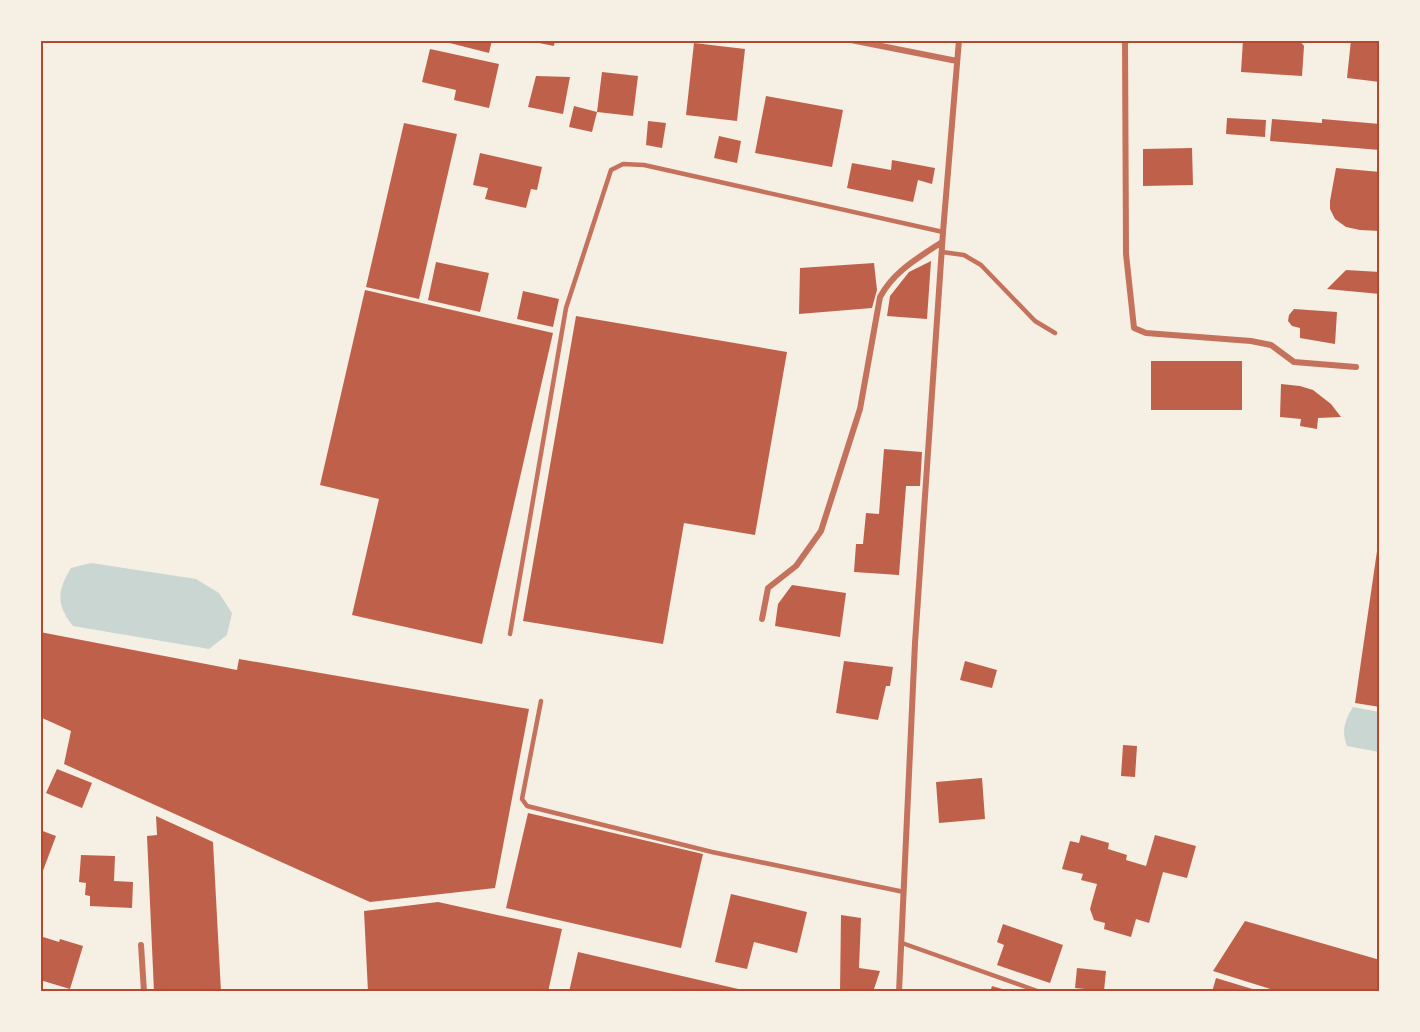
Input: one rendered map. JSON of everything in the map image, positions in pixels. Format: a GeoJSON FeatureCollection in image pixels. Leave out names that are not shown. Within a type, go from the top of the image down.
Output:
{"type":"FeatureCollection","features":[{"type":"Feature","properties":{"kind":"street"},"geometry":{"type":"LineString","coordinates":[[851,40],[957,61]]}},
{"type":"Feature","properties":{"kind":"street"},"geometry":{"type":"LineString","coordinates":[[900,992],[915,643],[942,242],[959,40]]}},
{"type":"Feature","properties":{"kind":"street"},"geometry":{"type":"LineString","coordinates":[[1125,40],[1126,254],[1134,328],[1146,333],[1251,341],[1271,345],[1294,362],[1356,367]]}},
{"type":"Feature","properties":{"kind":"street"},"geometry":{"type":"LineString","coordinates":[[762,619],[768,588],[796,566],[821,531],[861,409],[880,297],[888,282],[904,267],[942,242]]}},
{"type":"Feature","properties":{"kind":"street"},"geometry":{"type":"LineString","coordinates":[[141,945],[144,992]]}},
{"type":"Feature","properties":{"kind":"lane"},"geometry":{"type":"LineString","coordinates":[[510,634],[566,308],[610,170],[623,164],[644,165],[943,232]]}},
{"type":"Feature","properties":{"kind":"lane"},"geometry":{"type":"LineString","coordinates":[[942,252],[964,255],[981,265],[1035,321],[1055,333]]}},
{"type":"Feature","properties":{"kind":"lane"},"geometry":{"type":"LineString","coordinates":[[541,701],[522,799],[527,806],[712,852],[904,892]]}},
{"type":"Feature","properties":{"kind":"lane"},"geometry":{"type":"LineString","coordinates":[[902,943],[1040,992]]}},
{"type":"Feature","properties":{"kind":"shaded area"},"geometry":{"type":"Polygon","coordinates":[[[91,563],[196,579],[219,593],[232,613],[227,635],[209,649],[73,626],[61,604],[63,584],[71,568],[91,563]]]}},
{"type":"Feature","properties":{"kind":"shaded area"},"geometry":{"type":"Polygon","coordinates":[[[1353,707],[1379,712],[1379,752],[1347,746],[1344,735],[1345,726],[1353,707]]]}},
{"type":"Feature","properties":{"kind":"building"},"geometry":{"type":"Polygon","coordinates":[[[438,40],[492,40],[489,53],[438,40]]]}},
{"type":"Feature","properties":{"kind":"building"},"geometry":{"type":"Polygon","coordinates":[[[535,40],[555,40],[554,46],[534,42],[535,40]]]}},
{"type":"Feature","properties":{"kind":"building"},"geometry":{"type":"Polygon","coordinates":[[[1243,40],[1299,40],[1304,46],[1302,76],[1241,72],[1243,40]]]}},
{"type":"Feature","properties":{"kind":"building"},"geometry":{"type":"Polygon","coordinates":[[[1351,40],[1380,40],[1380,82],[1347,78],[1351,40]]]}},
{"type":"Feature","properties":{"kind":"building"},"geometry":{"type":"Polygon","coordinates":[[[694,43],[745,49],[737,121],[686,115],[694,43]]]}},
{"type":"Feature","properties":{"kind":"building"},"geometry":{"type":"Polygon","coordinates":[[[430,49],[499,64],[489,108],[454,100],[456,90],[422,82],[430,49]]]}},
{"type":"Feature","properties":{"kind":"building"},"geometry":{"type":"Polygon","coordinates":[[[602,72],[638,76],[633,116],[597,112],[602,72]]]}},
{"type":"Feature","properties":{"kind":"building"},"geometry":{"type":"Polygon","coordinates":[[[536,76],[570,77],[563,114],[528,107],[536,76]]]}},
{"type":"Feature","properties":{"kind":"building"},"geometry":{"type":"Polygon","coordinates":[[[766,96],[843,110],[832,167],[755,153],[766,96]]]}},
{"type":"Feature","properties":{"kind":"building"},"geometry":{"type":"Polygon","coordinates":[[[574,106],[597,112],[592,132],[569,127],[574,106]]]}},
{"type":"Feature","properties":{"kind":"building"},"geometry":{"type":"Polygon","coordinates":[[[1227,118],[1266,120],[1265,137],[1226,134],[1227,118]]]}},
{"type":"Feature","properties":{"kind":"building"},"geometry":{"type":"Polygon","coordinates":[[[1272,119],[1322,123],[1322,119],[1380,124],[1380,150],[1270,141],[1272,119]]]}},
{"type":"Feature","properties":{"kind":"building"},"geometry":{"type":"Polygon","coordinates":[[[648,121],[666,123],[662,148],[646,145],[648,121]]]}},
{"type":"Feature","properties":{"kind":"building"},"geometry":{"type":"Polygon","coordinates":[[[404,123],[457,134],[419,299],[366,287],[404,123]]]}},
{"type":"Feature","properties":{"kind":"building"},"geometry":{"type":"Polygon","coordinates":[[[719,136],[741,141],[737,163],[714,158],[719,136]]]}},
{"type":"Feature","properties":{"kind":"building"},"geometry":{"type":"Polygon","coordinates":[[[1192,148],[1193,185],[1143,186],[1143,149],[1192,148]]]}},
{"type":"Feature","properties":{"kind":"building"},"geometry":{"type":"Polygon","coordinates":[[[480,153],[542,167],[537,190],[531,189],[526,208],[485,199],[488,188],[473,185],[480,153]]]}},
{"type":"Feature","properties":{"kind":"building"},"geometry":{"type":"Polygon","coordinates":[[[892,160],[935,168],[932,184],[918,180],[913,202],[847,188],[852,163],[891,170],[892,160]]]}},
{"type":"Feature","properties":{"kind":"building"},"geometry":{"type":"Polygon","coordinates":[[[1336,168],[1380,172],[1380,231],[1346,227],[1335,219],[1330,209],[1330,201],[1336,168]]]}},
{"type":"Feature","properties":{"kind":"building"},"geometry":{"type":"Polygon","coordinates":[[[931,261],[927,319],[887,316],[890,296],[909,272],[931,261]]]}},
{"type":"Feature","properties":{"kind":"building"},"geometry":{"type":"Polygon","coordinates":[[[436,262],[489,273],[480,312],[428,300],[436,262]]]}},
{"type":"Feature","properties":{"kind":"building"},"geometry":{"type":"Polygon","coordinates":[[[874,263],[877,290],[872,308],[799,314],[800,268],[874,263]]]}},
{"type":"Feature","properties":{"kind":"building"},"geometry":{"type":"Polygon","coordinates":[[[1346,270],[1380,272],[1380,294],[1327,289],[1346,270]]]}},
{"type":"Feature","properties":{"kind":"building"},"geometry":{"type":"Polygon","coordinates":[[[365,290],[553,333],[482,644],[352,615],[379,499],[320,485],[365,290]]]}},
{"type":"Feature","properties":{"kind":"building"},"geometry":{"type":"Polygon","coordinates":[[[523,291],[559,299],[553,327],[517,319],[523,291]]]}},
{"type":"Feature","properties":{"kind":"building"},"geometry":{"type":"Polygon","coordinates":[[[1294,309],[1337,312],[1335,344],[1300,338],[1300,328],[1292,326],[1288,321],[1294,309]]]}},
{"type":"Feature","properties":{"kind":"building"},"geometry":{"type":"Polygon","coordinates":[[[576,316],[787,352],[755,535],[684,523],[663,644],[523,621],[576,316]]]}},
{"type":"Feature","properties":{"kind":"building"},"geometry":{"type":"Polygon","coordinates":[[[1151,361],[1242,361],[1242,410],[1151,410],[1151,361]]]}},
{"type":"Feature","properties":{"kind":"building"},"geometry":{"type":"Polygon","coordinates":[[[1281,384],[1313,390],[1331,404],[1341,417],[1318,418],[1317,429],[1300,426],[1301,419],[1280,417],[1281,384]]]}},
{"type":"Feature","properties":{"kind":"building"},"geometry":{"type":"Polygon","coordinates":[[[884,449],[922,452],[920,486],[906,486],[899,575],[854,572],[856,544],[863,544],[866,513],[879,514],[884,449]]]}},
{"type":"Feature","properties":{"kind":"building"},"geometry":{"type":"Polygon","coordinates":[[[1378,544],[1380,544],[1380,707],[1355,703],[1378,544]]]}},
{"type":"Feature","properties":{"kind":"building"},"geometry":{"type":"Polygon","coordinates":[[[792,585],[846,593],[840,637],[775,626],[778,604],[792,585]]]}},
{"type":"Feature","properties":{"kind":"building"},"geometry":{"type":"Polygon","coordinates":[[[40,632],[237,670],[239,659],[529,709],[495,888],[370,902],[64,764],[71,731],[40,717],[40,632]]]}},
{"type":"Feature","properties":{"kind":"building"},"geometry":{"type":"Polygon","coordinates":[[[844,661],[893,667],[890,686],[886,686],[878,720],[836,713],[844,661]]]}},
{"type":"Feature","properties":{"kind":"building"},"geometry":{"type":"Polygon","coordinates":[[[965,661],[997,670],[992,688],[960,680],[965,661]]]}},
{"type":"Feature","properties":{"kind":"building"},"geometry":{"type":"Polygon","coordinates":[[[1123,745],[1137,746],[1135,777],[1121,776],[1123,745]]]}},
{"type":"Feature","properties":{"kind":"building"},"geometry":{"type":"Polygon","coordinates":[[[57,769],[92,783],[82,808],[46,793],[57,769]]]}},
{"type":"Feature","properties":{"kind":"building"},"geometry":{"type":"Polygon","coordinates":[[[982,778],[985,819],[939,823],[936,782],[982,778]]]}},
{"type":"Feature","properties":{"kind":"building"},"geometry":{"type":"Polygon","coordinates":[[[528,813],[703,854],[681,948],[506,908],[528,813]]]}},
{"type":"Feature","properties":{"kind":"building"},"geometry":{"type":"Polygon","coordinates":[[[156,816],[213,842],[221,992],[154,992],[147,836],[157,835],[156,816]]]}},
{"type":"Feature","properties":{"kind":"building"},"geometry":{"type":"Polygon","coordinates":[[[40,830],[56,836],[41,876],[40,876],[40,830]]]}},
{"type":"Feature","properties":{"kind":"building"},"geometry":{"type":"Polygon","coordinates":[[[1081,835],[1109,843],[1108,849],[1127,855],[1126,860],[1146,866],[1155,835],[1196,846],[1187,878],[1163,872],[1149,923],[1136,919],[1131,937],[1104,929],[1105,923],[1094,920],[1090,909],[1097,884],[1081,880],[1083,874],[1062,869],[1070,841],[1079,843],[1081,835]]]}},
{"type":"Feature","properties":{"kind":"building"},"geometry":{"type":"Polygon","coordinates":[[[81,855],[115,856],[114,881],[133,882],[132,908],[90,906],[90,896],[85,895],[86,883],[79,882],[81,855]]]}},
{"type":"Feature","properties":{"kind":"building"},"geometry":{"type":"Polygon","coordinates":[[[731,894],[807,912],[797,953],[754,942],[747,969],[715,962],[731,894]]]}},
{"type":"Feature","properties":{"kind":"building"},"geometry":{"type":"Polygon","coordinates":[[[438,902],[562,929],[548,992],[368,992],[364,911],[438,902]]]}},
{"type":"Feature","properties":{"kind":"building"},"geometry":{"type":"Polygon","coordinates":[[[841,915],[861,918],[859,968],[880,971],[873,992],[840,992],[841,915]]]}},
{"type":"Feature","properties":{"kind":"building"},"geometry":{"type":"Polygon","coordinates":[[[1245,921],[1380,960],[1380,992],[1280,992],[1213,971],[1245,921]]]}},
{"type":"Feature","properties":{"kind":"building"},"geometry":{"type":"Polygon","coordinates":[[[1003,924],[1063,945],[1050,983],[997,965],[1004,945],[997,942],[1003,924]]]}},
{"type":"Feature","properties":{"kind":"building"},"geometry":{"type":"Polygon","coordinates":[[[40,936],[83,946],[70,989],[40,980],[40,936]]]}},
{"type":"Feature","properties":{"kind":"building"},"geometry":{"type":"Polygon","coordinates":[[[578,952],[747,991],[747,992],[569,992],[578,952]]]}},
{"type":"Feature","properties":{"kind":"building"},"geometry":{"type":"Polygon","coordinates":[[[1077,968],[1106,971],[1104,991],[1075,988],[1077,968]]]}},
{"type":"Feature","properties":{"kind":"building"},"geometry":{"type":"Polygon","coordinates":[[[1216,978],[1259,991],[1259,992],[1212,992],[1216,978]]]}},
{"type":"Feature","properties":{"kind":"building"},"geometry":{"type":"Polygon","coordinates":[[[992,986],[1009,991],[1009,992],[990,992],[992,986]]]}}]}
